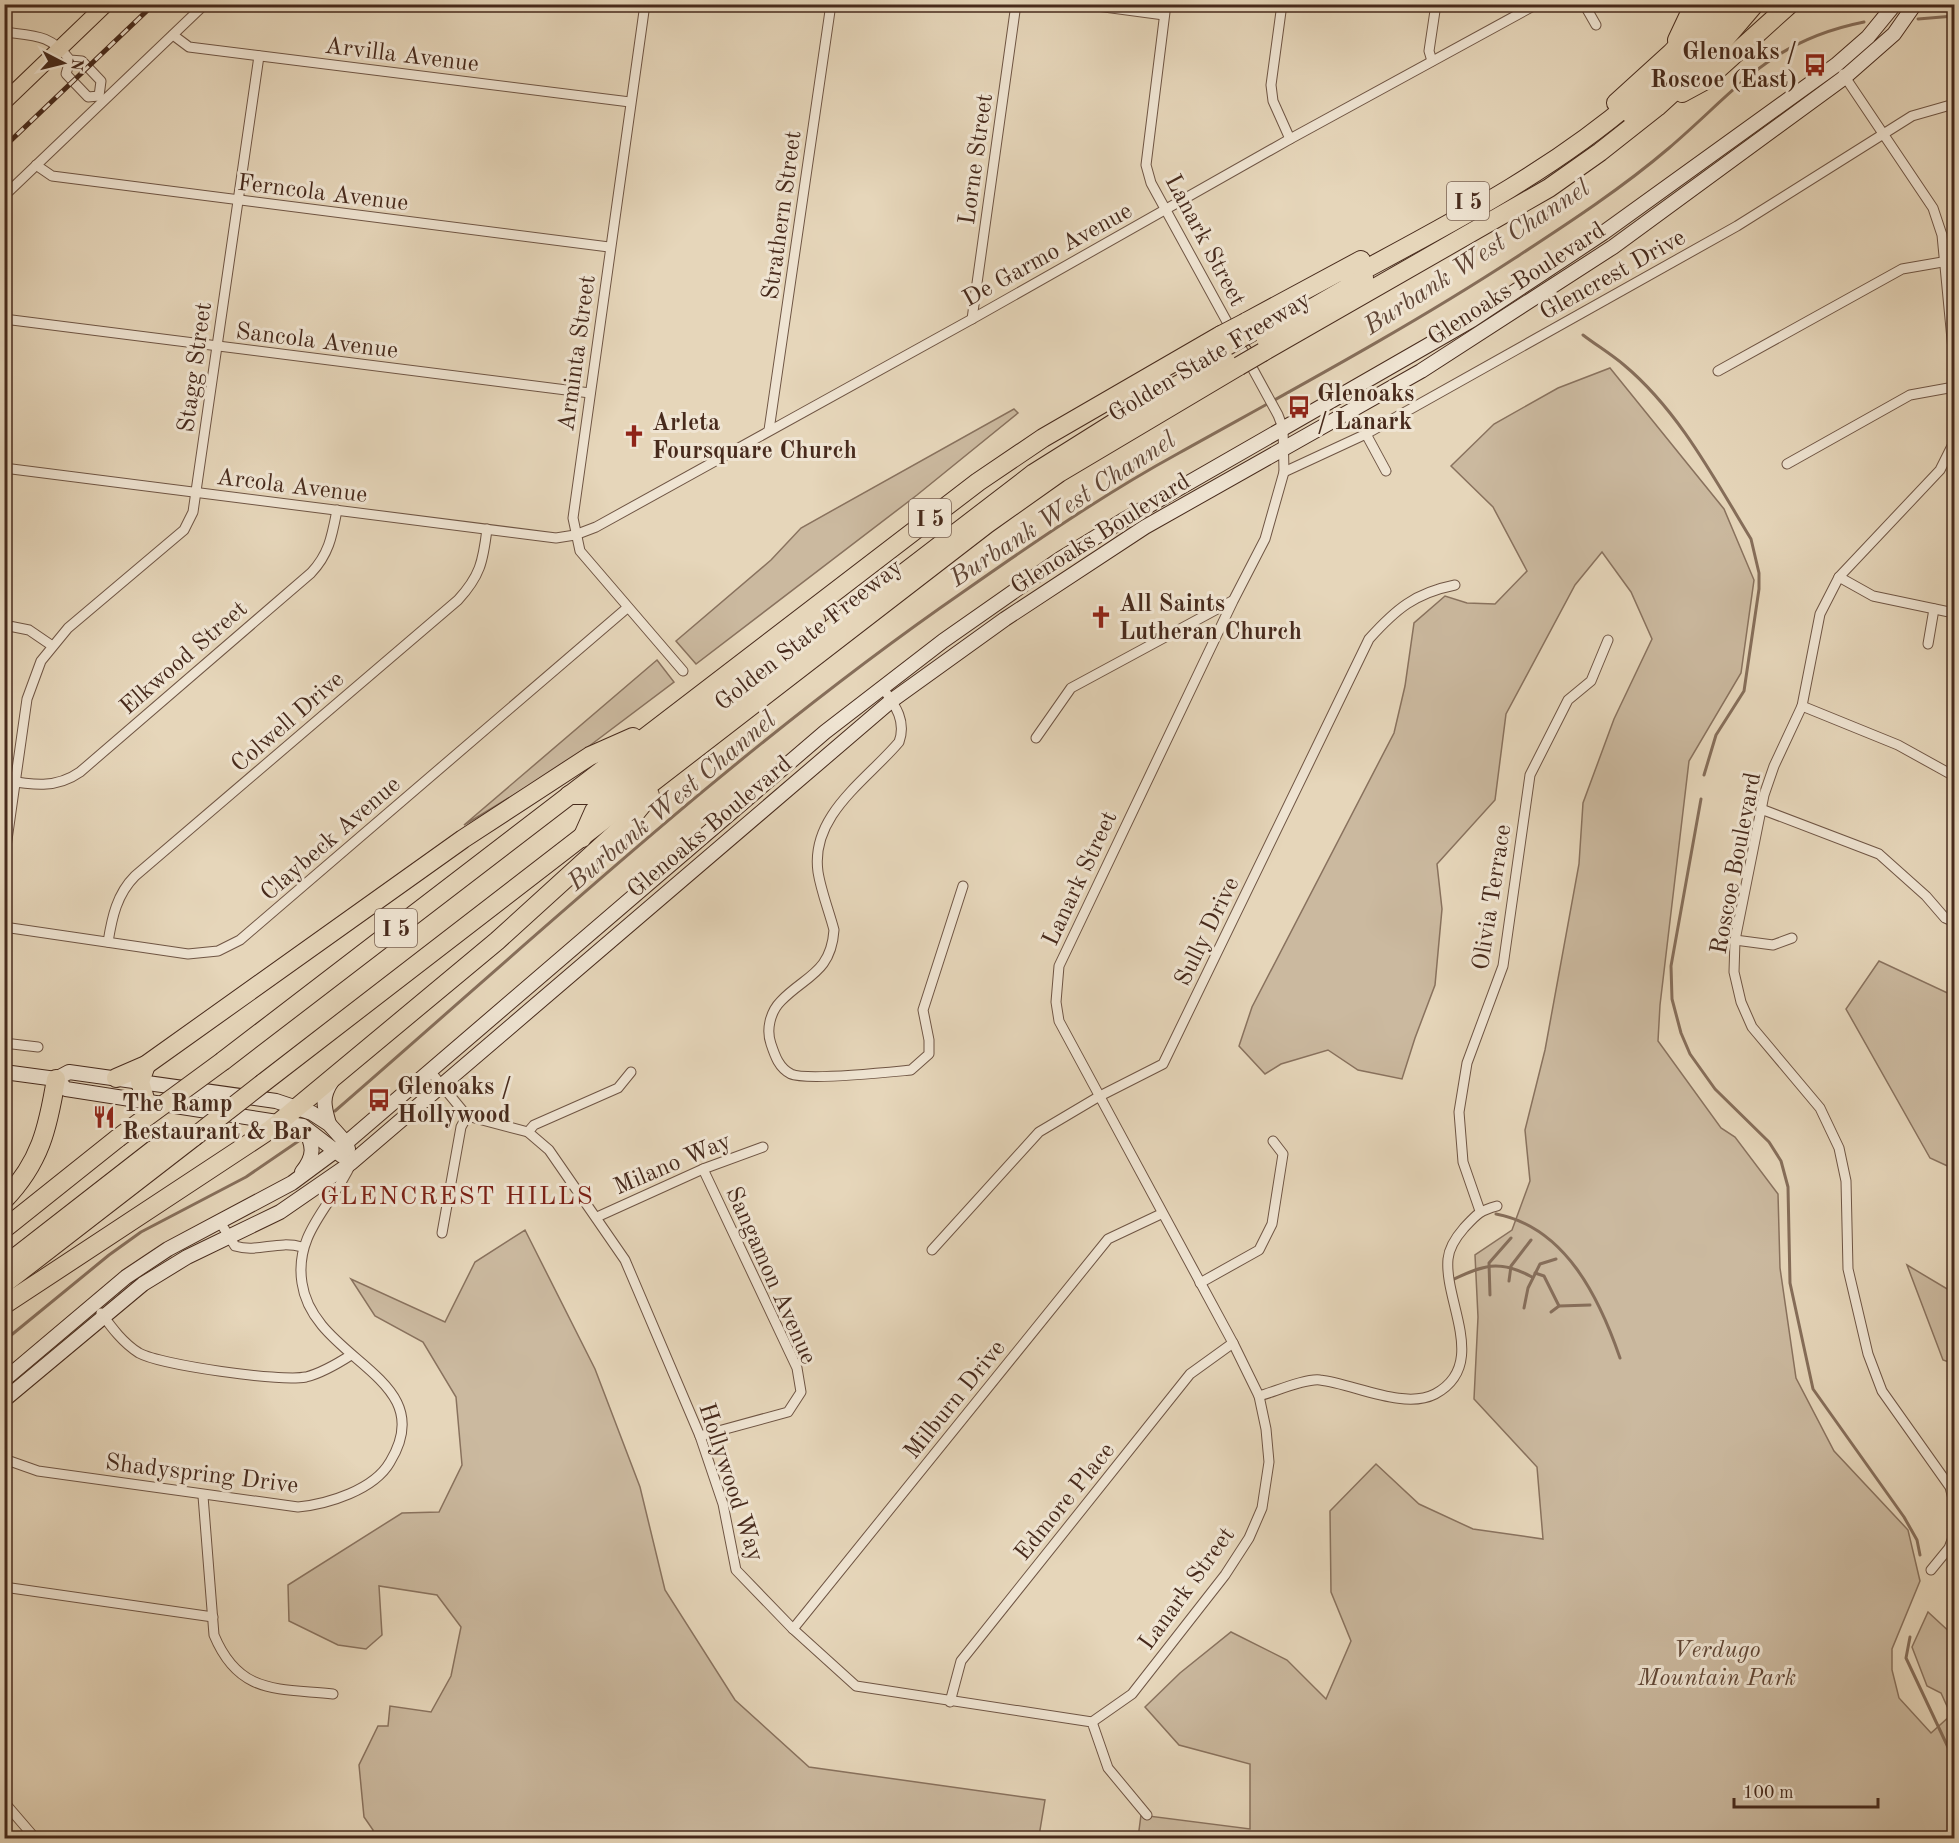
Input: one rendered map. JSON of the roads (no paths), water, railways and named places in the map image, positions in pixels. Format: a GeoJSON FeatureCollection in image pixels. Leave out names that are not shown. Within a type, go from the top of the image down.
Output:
{"type":"FeatureCollection","features":[{"type":"Feature","properties":{"kind":"highway"},"geometry":{"type":"LineString","coordinates":[[1671,53],[1694,4]]}},
{"type":"Feature","properties":{"kind":"highway","name":"Golden State Freeway"},"geometry":{"type":"LineString","coordinates":[[4,1229],[118,1138],[223,1061],[978,482],[1043,438],[1230,350],[1537,160],[1593,122],[1671,53],[1717,4]]}},
{"type":"Feature","properties":{"kind":"highway"},"geometry":{"type":"LineString","coordinates":[[1254,336],[1497,197],[1556,160],[1604,126],[1645,91],[1730,4]]}},
{"type":"Feature","properties":{"kind":"highway"},"geometry":{"type":"LineString","coordinates":[[1254,336],[1477,217],[1577,155],[1647,99],[1686,61],[1738,4]]}},
{"type":"Feature","properties":{"kind":"highway","name":"Golden State Freeway"},"geometry":{"type":"LineString","coordinates":[[4,1284],[149,1163],[194,1137],[669,773],[987,524],[1230,350],[1549,188],[1657,107],[1702,65],[1755,4]]}},
{"type":"Feature","properties":{"kind":"highway"},"geometry":{"type":"LineString","coordinates":[[1657,107],[1706,80],[1790,4]]}},
{"type":"Feature","properties":{"kind":"highway"},"geometry":{"type":"LineString","coordinates":[[569,795],[592,795],[842,600],[1006,477],[1108,411],[1230,350]]}},
{"type":"Feature","properties":{"kind":"highway"},"geometry":{"type":"LineString","coordinates":[[582,840],[594,810],[1007,493],[1230,350]]}},
{"type":"Feature","properties":{"kind":"highway"},"geometry":{"type":"LineString","coordinates":[[116,1078],[143,1073],[463,839],[590,756],[656,727]]}},
{"type":"Feature","properties":{"kind":"highway"},"geometry":{"type":"LineString","coordinates":[[4,1305],[279,1122],[497,941],[590,858],[629,821],[669,773]]}},
{"type":"Feature","properties":{"kind":"highway"},"geometry":{"type":"LineString","coordinates":[[143,1073],[146,1102]]}},
{"type":"Feature","properties":{"kind":"highway"},"geometry":{"type":"LineString","coordinates":[[4,1200],[37,1156],[48,1128],[56,1079]]}},
{"type":"Feature","properties":{"kind":"highway"},"geometry":{"type":"LineString","coordinates":[[4,1266],[149,1163]]}},
{"type":"Feature","properties":{"kind":"main road"},"geometry":{"type":"LineString","coordinates":[[4,102],[65,54],[106,4]]}},
{"type":"Feature","properties":{"kind":"main road","name":"Glenoaks Boulevard"},"geometry":{"type":"LineString","coordinates":[[4,1380],[144,1265],[292,1183],[341,1147],[825,732],[882,687],[1060,559],[1280,422],[1412,356],[1613,226],[1836,65],[1868,37],[1895,4]]}},
{"type":"Feature","properties":{"kind":"main road","name":"Glenoaks Boulevard"},"geometry":{"type":"LineString","coordinates":[[4,1400],[143,1284],[188,1257],[280,1212],[351,1163],[891,701],[1005,619],[1145,527],[1481,334],[1603,254],[1845,77],[1894,34],[1915,4]]}},
{"type":"Feature","properties":{"kind":"main road"},"geometry":{"type":"LineString","coordinates":[[586,937],[598,950]]}},
{"type":"Feature","properties":{"kind":"main road"},"geometry":{"type":"LineString","coordinates":[[4,1072],[56,1079],[69,1072],[116,1078]]}},
{"type":"Feature","properties":{"kind":"main road"},"geometry":{"type":"LineString","coordinates":[[143,1073],[276,1101],[329,1124]]}},
{"type":"Feature","properties":{"kind":"main road"},"geometry":{"type":"LineString","coordinates":[[337,1073],[324,1093],[324,1107],[329,1124],[351,1163]]}},
{"type":"Feature","properties":{"kind":"main road"},"geometry":{"type":"LineString","coordinates":[[56,1079],[66,1089],[303,1126],[341,1147]]}},
{"type":"Feature","properties":{"kind":"main road"},"geometry":{"type":"LineString","coordinates":[[292,1183],[308,1164],[313,1154],[313,1145],[303,1126]]}},
{"type":"Feature","properties":{"kind":"street"},"geometry":{"type":"LineString","coordinates":[[4,196],[101,99],[205,4]]}},
{"type":"Feature","properties":{"kind":"street","name":"Arminta Street"},"geometry":{"type":"LineString","coordinates":[[645,4],[609,247],[573,518],[580,552],[683,671]]}},
{"type":"Feature","properties":{"kind":"street","name":"Strathern Street"},"geometry":{"type":"LineString","coordinates":[[769,430],[831,4]]}},
{"type":"Feature","properties":{"kind":"street","name":"Lorne Street"},"geometry":{"type":"LineString","coordinates":[[972,319],[1016,4]]}},
{"type":"Feature","properties":{"kind":"street"},"geometry":{"type":"LineString","coordinates":[[1082,4],[1164,15]]}},
{"type":"Feature","properties":{"kind":"street","name":"Lanark Street"},"geometry":{"type":"LineString","coordinates":[[1092,1722],[1132,1694],[1225,1575],[1249,1538],[1262,1508],[1269,1462],[1266,1429],[1259,1396],[1233,1343],[1161,1214],[1059,1021],[1056,992],[1059,966],[1233,601],[1265,539],[1284,472],[1284,448],[1280,422],[1266,391],[1151,183],[1146,165],[1166,4]]}},
{"type":"Feature","properties":{"kind":"street"},"geometry":{"type":"LineString","coordinates":[[1282,4],[1271,85],[1273,100],[1290,139]]}},
{"type":"Feature","properties":{"kind":"street"},"geometry":{"type":"LineString","coordinates":[[1432,61],[1429,51],[1436,4]]}},
{"type":"Feature","properties":{"kind":"street","name":"De Garmo Avenue"},"geometry":{"type":"LineString","coordinates":[[575,535],[596,527],[972,319],[1290,139],[1537,4]]}},
{"type":"Feature","properties":{"kind":"street"},"geometry":{"type":"LineString","coordinates":[[1584,4],[1596,25]]}},
{"type":"Feature","properties":{"kind":"street"},"geometry":{"type":"LineString","coordinates":[[4,32],[42,37],[65,54],[82,62],[101,81],[101,99]]}},
{"type":"Feature","properties":{"kind":"street","name":"Arvilla Avenue"},"geometry":{"type":"LineString","coordinates":[[173,35],[189,47],[630,102]]}},
{"type":"Feature","properties":{"kind":"street"},"geometry":{"type":"LineString","coordinates":[[65,54],[66,74],[72,82],[88,97],[101,99]]}},
{"type":"Feature","properties":{"kind":"street","name":"Stagg Street"},"geometry":{"type":"LineString","coordinates":[[4,861],[27,699],[33,677],[51,645],[184,530],[193,512],[259,56]]}},
{"type":"Feature","properties":{"kind":"street"},"geometry":{"type":"LineString","coordinates":[[1836,65],[1933,208],[1950,260],[1954,360]]}},
{"type":"Feature","properties":{"kind":"street","name":"Glencrest Drive"},"geometry":{"type":"LineString","coordinates":[[1284,472],[1366,434],[1737,226],[1912,116],[1954,104]]}},
{"type":"Feature","properties":{"kind":"street","name":"Ferncola Avenue"},"geometry":{"type":"LineString","coordinates":[[36,165],[52,176],[609,247]]}},
{"type":"Feature","properties":{"kind":"street"},"geometry":{"type":"LineString","coordinates":[[1718,371],[1902,269],[1950,260]]}},
{"type":"Feature","properties":{"kind":"street","name":"Sancola Avenue"},"geometry":{"type":"LineString","coordinates":[[4,320],[590,393]]}},
{"type":"Feature","properties":{"kind":"street"},"geometry":{"type":"LineString","coordinates":[[1787,464],[1910,395],[1954,387]]}},
{"type":"Feature","properties":{"kind":"street"},"geometry":{"type":"LineString","coordinates":[[1366,434],[1386,471]]}},
{"type":"Feature","properties":{"kind":"street","name":"Roscoe Boulevard"},"geometry":{"type":"LineString","coordinates":[[1954,442],[1952,460],[1839,577],[1820,614],[1802,706],[1774,766],[1761,809],[1736,940],[1734,972],[1741,1002],[1752,1027],[1820,1108],[1839,1148],[1846,1181],[1848,1269],[1868,1354],[1882,1391],[1950,1487],[1954,1503]]}},
{"type":"Feature","properties":{"kind":"street","name":"Arcola Avenue"},"geometry":{"type":"LineString","coordinates":[[4,468],[555,537],[575,535]]}},
{"type":"Feature","properties":{"kind":"street","name":"Elkwood Street"},"geometry":{"type":"LineString","coordinates":[[4,780],[54,785],[67,781],[80,772],[324,560],[332,541],[337,510]]}},
{"type":"Feature","properties":{"kind":"street","name":"Colwell Drive"},"geometry":{"type":"LineString","coordinates":[[108,942],[118,899],[135,876],[458,600],[474,582],[480,571],[487,529]]}},
{"type":"Feature","properties":{"kind":"street"},"geometry":{"type":"LineString","coordinates":[[1839,577],[1873,596],[1954,613]]}},
{"type":"Feature","properties":{"kind":"street","name":"Sully Drive"},"geometry":{"type":"LineString","coordinates":[[932,1250],[1040,1132],[1098,1097],[1164,1064],[1369,639],[1402,606],[1428,590],[1455,585]]}},
{"type":"Feature","properties":{"kind":"street"},"geometry":{"type":"LineString","coordinates":[[1036,738],[1071,688],[1233,601]]}},
{"type":"Feature","properties":{"kind":"street","name":"Claybeck Avenue"},"geometry":{"type":"LineString","coordinates":[[4,927],[188,954],[218,951],[240,940],[627,608]]}},
{"type":"Feature","properties":{"kind":"street"},"geometry":{"type":"LineString","coordinates":[[1928,644],[1934,609]]}},
{"type":"Feature","properties":{"kind":"street"},"geometry":{"type":"LineString","coordinates":[[4,625],[29,630],[51,645]]}},
{"type":"Feature","properties":{"kind":"street","name":"Olivia Terrace"},"geometry":{"type":"LineString","coordinates":[[1479,1211],[1463,1162],[1459,1112],[1467,1063],[1503,966],[1530,775],[1568,700],[1591,681],[1608,640]]}},
{"type":"Feature","properties":{"kind":"street"},"geometry":{"type":"LineString","coordinates":[[882,687],[902,727],[899,742],[832,814],[819,843],[818,874],[834,930],[831,950],[823,965],[807,982],[781,1002],[770,1017],[770,1040],[777,1063],[792,1074],[871,1074],[912,1070],[922,1063],[929,1054],[929,1040],[923,1011],[963,886]]}},
{"type":"Feature","properties":{"kind":"street"},"geometry":{"type":"LineString","coordinates":[[1802,706],[1898,745],[1954,776]]}},
{"type":"Feature","properties":{"kind":"street"},"geometry":{"type":"LineString","coordinates":[[1761,809],[1880,854],[1926,896],[1945,918],[1954,922]]}},
{"type":"Feature","properties":{"kind":"street"},"geometry":{"type":"LineString","coordinates":[[1736,940],[1773,945],[1792,938]]}},
{"type":"Feature","properties":{"kind":"street"},"geometry":{"type":"LineString","coordinates":[[4,1043],[38,1047]]}},
{"type":"Feature","properties":{"kind":"street"},"geometry":{"type":"LineString","coordinates":[[430,1071],[467,1116],[461,1127],[442,1233]]}},
{"type":"Feature","properties":{"kind":"street"},"geometry":{"type":"LineString","coordinates":[[528,1132],[534,1125],[618,1088],[632,1072]]}},
{"type":"Feature","properties":{"kind":"street","name":"Hollywood Way"},"geometry":{"type":"LineString","coordinates":[[467,1116],[528,1132],[549,1150],[625,1260],[700,1436],[723,1504],[736,1570],[793,1629],[856,1686],[1092,1722]]}},
{"type":"Feature","properties":{"kind":"street"},"geometry":{"type":"LineString","coordinates":[[1200,1283],[1258,1250],[1272,1224],[1283,1154],[1273,1141]]}},
{"type":"Feature","properties":{"kind":"street","name":"Milano Way"},"geometry":{"type":"LineString","coordinates":[[597,1217],[703,1169],[763,1147]]}},
{"type":"Feature","properties":{"kind":"street","name":"Shadyspring Drive"},"geometry":{"type":"LineString","coordinates":[[4,1459],[38,1471],[276,1506],[317,1505],[365,1484],[386,1469],[398,1449],[402,1427],[401,1409],[390,1389],[323,1330],[310,1311],[301,1281],[302,1247],[314,1222],[341,1185],[351,1163]]}},
{"type":"Feature","properties":{"kind":"street","name":"Sangamon Avenue"},"geometry":{"type":"LineString","coordinates":[[700,1436],[788,1412],[801,1392],[797,1368],[703,1169]]}},
{"type":"Feature","properties":{"kind":"street"},"geometry":{"type":"LineString","coordinates":[[1259,1396],[1318,1379],[1408,1400],[1425,1399],[1444,1389],[1459,1367],[1463,1342],[1448,1258],[1459,1234],[1479,1211],[1497,1206]]}},
{"type":"Feature","properties":{"kind":"street","name":"Milburn Drive"},"geometry":{"type":"LineString","coordinates":[[793,1629],[1108,1239],[1161,1214]]}},
{"type":"Feature","properties":{"kind":"street"},"geometry":{"type":"LineString","coordinates":[[220,1222],[235,1246],[244,1249],[273,1244],[302,1247]]}},
{"type":"Feature","properties":{"kind":"street"},"geometry":{"type":"LineString","coordinates":[[94,1304],[128,1345],[152,1358],[282,1379],[306,1377],[328,1369],[351,1355]]}},
{"type":"Feature","properties":{"kind":"street","name":"Edmore Place"},"geometry":{"type":"LineString","coordinates":[[950,1702],[961,1661],[1190,1374],[1233,1343]]}},
{"type":"Feature","properties":{"kind":"street"},"geometry":{"type":"LineString","coordinates":[[203,1496],[214,1635],[228,1661],[250,1682],[272,1688],[333,1695]]}},
{"type":"Feature","properties":{"kind":"street"},"geometry":{"type":"LineString","coordinates":[[1931,1570],[1949,1548],[1954,1535]]}},
{"type":"Feature","properties":{"kind":"street"},"geometry":{"type":"LineString","coordinates":[[4,1587],[213,1617]]}},
{"type":"Feature","properties":{"kind":"street"},"geometry":{"type":"LineString","coordinates":[[1092,1722],[1108,1768],[1147,1815]]}},
{"type":"Feature","properties":{"kind":"street"},"geometry":{"type":"LineString","coordinates":[[4,1802],[35,1839]]}},
{"type":"Feature","properties":{"kind":"waterway","name":"Burbank West Channel"},"geometry":{"type":"LineString","coordinates":[[1918,19],[1954,16]]}},
{"type":"Feature","properties":{"kind":"waterway","name":"Burbank West Channel"},"geometry":{"type":"LineString","coordinates":[[335,1111],[642,842],[720,777],[880,651],[1042,537],[1123,485],[1391,334],[1474,284],[1594,206],[1651,163],[1736,87],[1779,55],[1803,41],[1831,30],[1864,22]]}},
{"type":"Feature","properties":{"kind":"waterway"},"geometry":{"type":"LineString","coordinates":[[1583,335],[1624,365],[1662,403],[1694,446],[1751,539],[1759,573],[1759,589],[1744,691],[1716,735],[1704,775]]}},
{"type":"Feature","properties":{"kind":"waterway"},"geometry":{"type":"LineString","coordinates":[[1701,799],[1671,966],[1672,999],[1681,1033],[1690,1054],[1715,1089],[1769,1142],[1781,1161],[1788,1187],[1790,1283],[1813,1389],[1904,1517],[1917,1540],[1920,1555]]}},
{"type":"Feature","properties":{"kind":"waterway","name":"Burbank West Channel"},"geometry":{"type":"LineString","coordinates":[[4,1341],[109,1255],[141,1232],[246,1177],[303,1138]]}},
{"type":"Feature","properties":{"kind":"waterway"},"geometry":{"type":"LineString","coordinates":[[1496,1214],[1520,1221],[1542,1233],[1560,1249],[1590,1289],[1620,1358]]}},
{"type":"Feature","properties":{"kind":"waterway"},"geometry":{"type":"LineString","coordinates":[[1490,1295],[1489,1263],[1511,1238]]}},
{"type":"Feature","properties":{"kind":"waterway"},"geometry":{"type":"LineString","coordinates":[[1509,1281],[1511,1266],[1531,1240]]}},
{"type":"Feature","properties":{"kind":"waterway"},"geometry":{"type":"LineString","coordinates":[[1524,1308],[1528,1288],[1540,1264],[1556,1259]]}},
{"type":"Feature","properties":{"kind":"waterway"},"geometry":{"type":"LineString","coordinates":[[1450,1281],[1472,1271],[1491,1266],[1510,1268],[1532,1277]]}},
{"type":"Feature","properties":{"kind":"waterway"},"geometry":{"type":"LineString","coordinates":[[1535,1273],[1544,1276],[1559,1306]]}},
{"type":"Feature","properties":{"kind":"waterway"},"geometry":{"type":"LineString","coordinates":[[1551,1312],[1559,1306],[1590,1305]]}},
{"type":"Feature","properties":{"kind":"waterway"},"geometry":{"type":"LineString","coordinates":[[1910,1637],[1906,1658],[1954,1760]]}},
{"type":"Feature","properties":{"kind":"railway"},"geometry":{"type":"LineString","coordinates":[[4,147],[154,4]]}},
{"type":"Feature","properties":{"kind":"place","name":"Glenoaks / Roscoe (East)"},"geometry":{"type":"Point","coordinates":[1815,65]}},
{"type":"Feature","properties":{"kind":"place","name":"Glenoaks / Lanark"},"geometry":{"type":"Point","coordinates":[1299,407]}},
{"type":"Feature","properties":{"kind":"place","name":"Arleta Foursquare Church"},"geometry":{"type":"Point","coordinates":[634,436]}},
{"type":"Feature","properties":{"kind":"place","name":"All Saints Lutheran Church"},"geometry":{"type":"Point","coordinates":[1101,617]}},
{"type":"Feature","properties":{"kind":"place","name":"Glenoaks / Hollywood"},"geometry":{"type":"Point","coordinates":[379,1100]}},
{"type":"Feature","properties":{"kind":"place","name":"The Ramp Restaurant & Bar"},"geometry":{"type":"Point","coordinates":[104,1117]}},
{"type":"Feature","properties":{"kind":"district","name":"GLENCREST HILLS"},"geometry":{"type":"Point","coordinates":[457,1195]}},
{"type":"Feature","properties":{"kind":"park label","name":"Verdugo Mountain Park"},"geometry":{"type":"Point","coordinates":[1717,1663]}}]}
